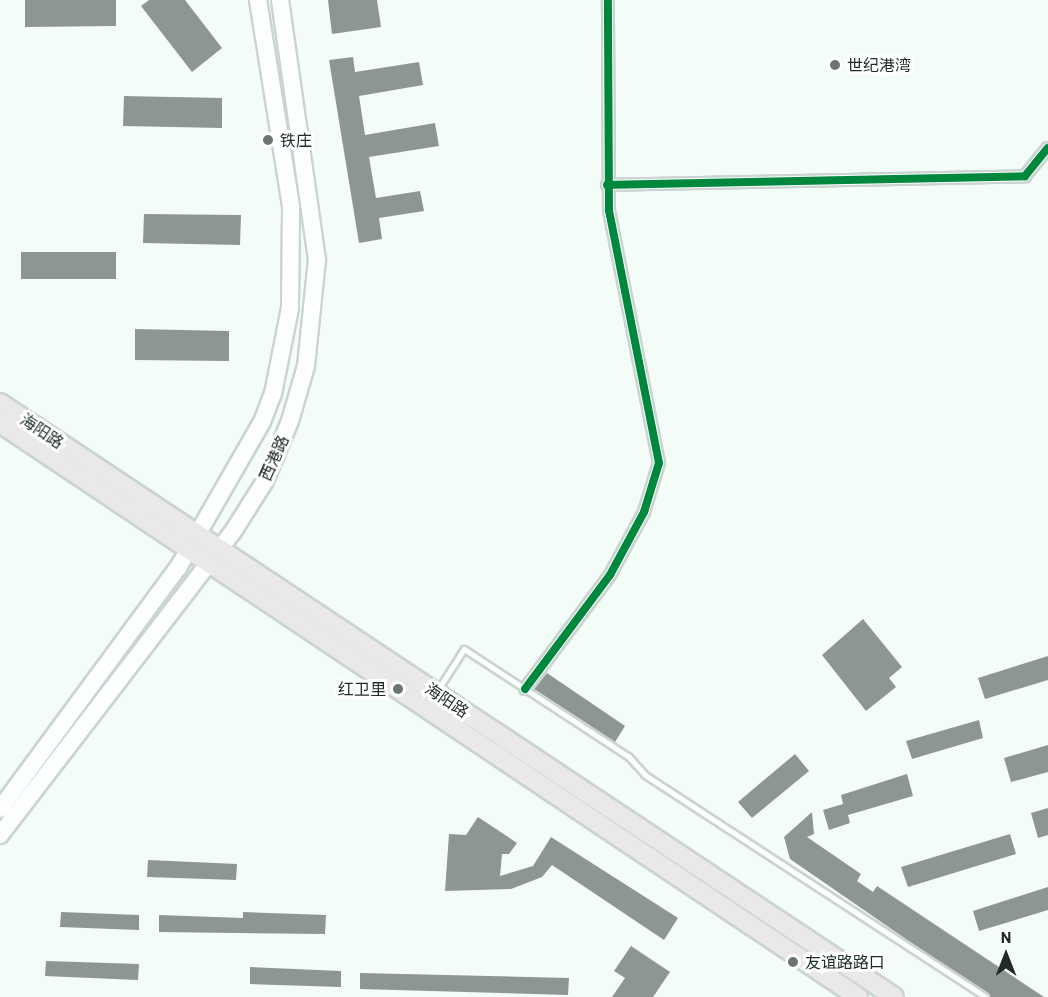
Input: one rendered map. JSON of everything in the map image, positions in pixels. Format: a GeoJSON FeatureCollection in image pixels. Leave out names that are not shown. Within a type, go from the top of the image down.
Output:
{"type":"FeatureCollection","features":[{"type":"Feature","properties":{"kind":"main road","name":"西港路"},"geometry":{"type":"LineString","coordinates":[[0,809],[194,542],[262,422],[290,309],[291,206],[258,0]]}},
{"type":"Feature","properties":{"kind":"main road","name":"西港路"},"geometry":{"type":"LineString","coordinates":[[0,835],[214,555],[266,481],[290,421],[314,311],[312,205],[280,0]]}},
{"type":"Feature","properties":{"kind":"main road","name":"海阳路"},"geometry":{"type":"LineString","coordinates":[[0,403],[194,542]]}},
{"type":"Feature","properties":{"kind":"main road","name":"海阳路"},"geometry":{"type":"LineString","coordinates":[[0,423],[436,693],[894,997]]}},
{"type":"Feature","properties":{"kind":"main road","name":"海阳路"},"geometry":{"type":"LineString","coordinates":[[214,555],[858,997]]}},
{"type":"Feature","properties":{"kind":"street"},"geometry":{"type":"LineString","coordinates":[[525,689],[610,575],[644,512],[659,463],[607,185],[608,0]]}},
{"type":"Feature","properties":{"kind":"street"},"geometry":{"type":"LineString","coordinates":[[607,185],[1025,176],[1048,148]]}},
{"type":"Feature","properties":{"kind":"lane"},"geometry":{"type":"LineString","coordinates":[[436,693],[464,649],[628,757],[645,775],[985,997]]}},
{"type":"Feature","properties":{"kind":"building"},"geometry":{"type":"Polygon","coordinates":[[[25,0],[116,0],[116,26],[25,27],[25,0]]]}},
{"type":"Feature","properties":{"kind":"building"},"geometry":{"type":"Polygon","coordinates":[[[149,0],[185,0],[222,48],[192,72],[141,6],[149,0]]]}},
{"type":"Feature","properties":{"kind":"building"},"geometry":{"type":"Polygon","coordinates":[[[328,0],[377,0],[381,27],[332,34],[328,0]]]}},
{"type":"Feature","properties":{"kind":"building"},"geometry":{"type":"Polygon","coordinates":[[[353,57],[355,72],[419,62],[423,85],[359,96],[365,135],[435,123],[439,146],[369,157],[376,198],[420,191],[424,211],[379,218],[382,239],[359,243],[329,60],[353,57]]]}},
{"type":"Feature","properties":{"kind":"building"},"geometry":{"type":"Polygon","coordinates":[[[124,96],[222,98],[222,128],[123,126],[124,96]]]}},
{"type":"Feature","properties":{"kind":"building"},"geometry":{"type":"Polygon","coordinates":[[[144,214],[241,215],[240,245],[143,243],[144,214]]]}},
{"type":"Feature","properties":{"kind":"building"},"geometry":{"type":"Polygon","coordinates":[[[21,252],[116,252],[116,279],[21,279],[21,252]]]}},
{"type":"Feature","properties":{"kind":"building"},"geometry":{"type":"Polygon","coordinates":[[[135,329],[229,331],[229,361],[135,360],[135,329]]]}},
{"type":"Feature","properties":{"kind":"building"},"geometry":{"type":"Polygon","coordinates":[[[863,619],[902,667],[889,678],[896,687],[866,711],[822,655],[863,619]]]}},
{"type":"Feature","properties":{"kind":"building"},"geometry":{"type":"Polygon","coordinates":[[[1048,656],[1048,680],[985,699],[978,678],[1048,656]]]}},
{"type":"Feature","properties":{"kind":"building"},"geometry":{"type":"Polygon","coordinates":[[[547,673],[625,726],[615,742],[534,689],[547,673]]]}},
{"type":"Feature","properties":{"kind":"building"},"geometry":{"type":"Polygon","coordinates":[[[979,720],[983,738],[912,759],[906,741],[979,720]]]}},
{"type":"Feature","properties":{"kind":"building"},"geometry":{"type":"Polygon","coordinates":[[[1048,745],[1048,772],[1011,782],[1004,758],[1048,745]]]}},
{"type":"Feature","properties":{"kind":"building"},"geometry":{"type":"Polygon","coordinates":[[[795,754],[809,771],[752,818],[738,802],[795,754]]]}},
{"type":"Feature","properties":{"kind":"building"},"geometry":{"type":"Polygon","coordinates":[[[907,774],[913,796],[848,815],[850,823],[829,830],[823,810],[843,804],[841,795],[907,774]]]}},
{"type":"Feature","properties":{"kind":"building"},"geometry":{"type":"Polygon","coordinates":[[[1048,808],[1048,835],[1038,838],[1031,813],[1048,808]]]}},
{"type":"Feature","properties":{"kind":"building"},"geometry":{"type":"Polygon","coordinates":[[[812,812],[814,834],[807,837],[861,874],[857,881],[873,892],[877,886],[1044,997],[990,997],[790,859],[784,837],[812,812]]]}},
{"type":"Feature","properties":{"kind":"building"},"geometry":{"type":"Polygon","coordinates":[[[478,817],[517,843],[509,854],[502,854],[500,876],[533,866],[551,837],[678,918],[664,940],[552,865],[542,877],[511,889],[445,891],[449,834],[466,835],[478,817]]]}},
{"type":"Feature","properties":{"kind":"building"},"geometry":{"type":"Polygon","coordinates":[[[1010,834],[1016,854],[908,887],[901,867],[1010,834]]]}},
{"type":"Feature","properties":{"kind":"building"},"geometry":{"type":"Polygon","coordinates":[[[148,860],[237,864],[236,880],[147,877],[148,860]]]}},
{"type":"Feature","properties":{"kind":"building"},"geometry":{"type":"Polygon","coordinates":[[[1048,887],[1048,910],[979,931],[973,911],[1048,887]]]}},
{"type":"Feature","properties":{"kind":"building"},"geometry":{"type":"Polygon","coordinates":[[[61,912],[139,915],[139,930],[60,927],[61,912]]]}},
{"type":"Feature","properties":{"kind":"building"},"geometry":{"type":"Polygon","coordinates":[[[243,912],[326,915],[325,934],[159,932],[159,915],[243,918],[243,912]]]}},
{"type":"Feature","properties":{"kind":"building"},"geometry":{"type":"Polygon","coordinates":[[[631,946],[670,972],[653,997],[612,997],[625,978],[614,971],[631,946]]]}},
{"type":"Feature","properties":{"kind":"building"},"geometry":{"type":"Polygon","coordinates":[[[46,961],[139,964],[138,980],[45,976],[46,961]]]}},
{"type":"Feature","properties":{"kind":"building"},"geometry":{"type":"Polygon","coordinates":[[[250,967],[341,971],[341,987],[250,984],[250,967]]]}},
{"type":"Feature","properties":{"kind":"building"},"geometry":{"type":"Polygon","coordinates":[[[360,973],[569,978],[568,995],[360,989],[360,973]]]}},
{"type":"Feature","properties":{"kind":"cycle path"},"geometry":{"type":"LineString","coordinates":[[525,689],[610,575],[644,512],[659,463],[609,210],[608,0]]}},
{"type":"Feature","properties":{"kind":"cycle path"},"geometry":{"type":"LineString","coordinates":[[607,185],[1025,176],[1048,148]]}},
{"type":"Feature","properties":{"kind":"place","name":"世纪港湾"},"geometry":{"type":"Point","coordinates":[835,65]}},
{"type":"Feature","properties":{"kind":"place","name":"铁庄"},"geometry":{"type":"Point","coordinates":[268,140]}},
{"type":"Feature","properties":{"kind":"place","name":"红卫里"},"geometry":{"type":"Point","coordinates":[398,689]}},
{"type":"Feature","properties":{"kind":"place","name":"友谊路路口"},"geometry":{"type":"Point","coordinates":[793,962]}}]}
